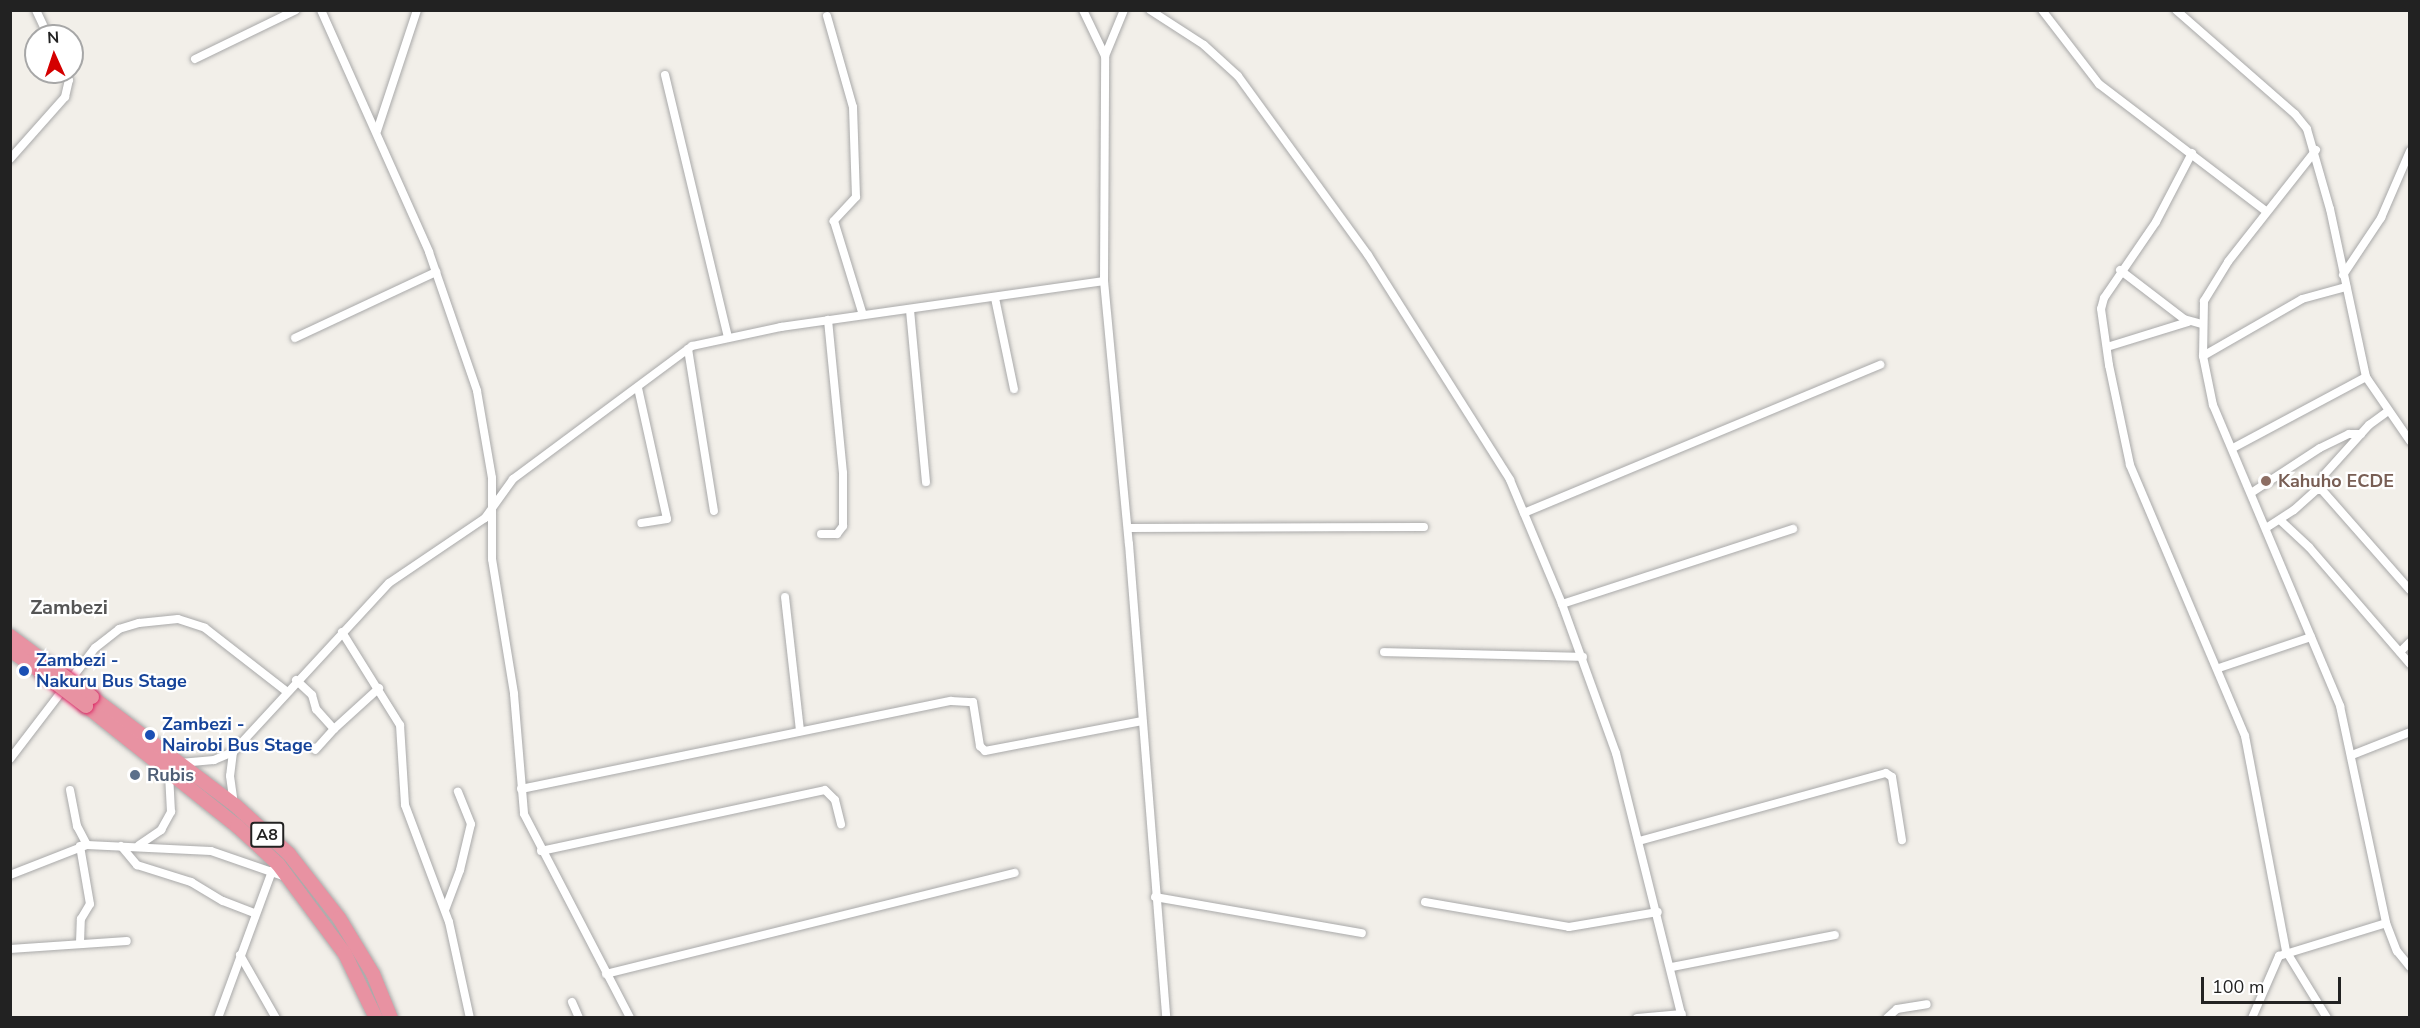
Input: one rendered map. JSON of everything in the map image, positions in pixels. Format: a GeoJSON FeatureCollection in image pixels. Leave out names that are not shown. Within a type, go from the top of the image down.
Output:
{"type":"FeatureCollection","features":[{"type":"Feature","properties":{"kind":"highway","name":"A8"},"geometry":{"type":"LineString","coordinates":[[10,636],[48,670],[174,768],[291,879],[345,954],[376,1017]]}},
{"type":"Feature","properties":{"kind":"highway","name":"A8"},"geometry":{"type":"LineString","coordinates":[[10,650],[48,670]]}},
{"type":"Feature","properties":{"kind":"highway","name":"A8"},"geometry":{"type":"LineString","coordinates":[[174,768],[235,805],[289,854],[316,885],[373,974],[391,1017]]}},
{"type":"Feature","properties":{"kind":"street"},"geometry":{"type":"LineString","coordinates":[[36,10],[42,24]]}},
{"type":"Feature","properties":{"kind":"street"},"geometry":{"type":"LineString","coordinates":[[195,59],[296,10]]}},
{"type":"Feature","properties":{"kind":"street"},"geometry":{"type":"LineString","coordinates":[[321,10],[377,131],[436,272],[483,415],[492,478],[492,559],[514,694],[524,814],[541,851],[630,1017]]}},
{"type":"Feature","properties":{"kind":"street"},"geometry":{"type":"LineString","coordinates":[[377,131],[417,10]]}},
{"type":"Feature","properties":{"kind":"street"},"geometry":{"type":"LineString","coordinates":[[1083,10],[1105,56]]}},
{"type":"Feature","properties":{"kind":"street"},"geometry":{"type":"LineString","coordinates":[[1124,10],[1105,56],[1104,281],[1128,528],[1166,1017]]}},
{"type":"Feature","properties":{"kind":"street"},"geometry":{"type":"LineString","coordinates":[[1150,10],[1204,45],[1238,76],[1368,255],[1482,434],[1524,513],[1563,604],[1616,753],[1658,912],[1682,1016],[1637,1017]]}},
{"type":"Feature","properties":{"kind":"street"},"geometry":{"type":"LineString","coordinates":[[2042,10],[2099,84],[2192,153],[2266,212]]}},
{"type":"Feature","properties":{"kind":"street"},"geometry":{"type":"LineString","coordinates":[[2176,10],[2295,114],[2316,150],[2366,377],[2386,412],[2409,441]]}},
{"type":"Feature","properties":{"kind":"street"},"geometry":{"type":"LineString","coordinates":[[828,16],[853,107],[856,197],[834,221],[863,315]]}},
{"type":"Feature","properties":{"kind":"street"},"geometry":{"type":"LineString","coordinates":[[665,75],[728,338]]}},
{"type":"Feature","properties":{"kind":"street"},"geometry":{"type":"LineString","coordinates":[[10,159],[65,97],[68,84]]}},
{"type":"Feature","properties":{"kind":"street"},"geometry":{"type":"LineString","coordinates":[[2316,150],[2266,212],[2204,301],[2201,324],[2203,356],[2213,405],[2340,706],[2386,922],[2397,951],[2409,967]]}},
{"type":"Feature","properties":{"kind":"street"},"geometry":{"type":"LineString","coordinates":[[2343,275],[2381,218],[2409,151]]}},
{"type":"Feature","properties":{"kind":"street"},"geometry":{"type":"LineString","coordinates":[[2192,153],[2156,222],[2120,270],[2102,303],[2107,347],[2130,465],[2219,668],[2245,736],[2286,951],[2327,1017]]}},
{"type":"Feature","properties":{"kind":"street"},"geometry":{"type":"LineString","coordinates":[[2120,270],[2188,322]]}},
{"type":"Feature","properties":{"kind":"street"},"geometry":{"type":"LineString","coordinates":[[295,338],[436,272]]}},
{"type":"Feature","properties":{"kind":"street"},"geometry":{"type":"LineString","coordinates":[[139,845],[161,830],[171,812],[174,768],[214,760],[233,752],[296,680],[389,583],[485,518],[513,479],[638,388],[688,348],[728,338],[863,315],[1104,281]]}},
{"type":"Feature","properties":{"kind":"street"},"geometry":{"type":"LineString","coordinates":[[2203,356],[2302,299],[2346,286]]}},
{"type":"Feature","properties":{"kind":"street"},"geometry":{"type":"LineString","coordinates":[[995,298],[1014,389]]}},
{"type":"Feature","properties":{"kind":"street"},"geometry":{"type":"LineString","coordinates":[[910,310],[926,482]]}},
{"type":"Feature","properties":{"kind":"street"},"geometry":{"type":"LineString","coordinates":[[821,534],[837,534],[843,526],[843,473],[828,321]]}},
{"type":"Feature","properties":{"kind":"street"},"geometry":{"type":"LineString","coordinates":[[2107,347],[2188,322],[2201,324]]}},
{"type":"Feature","properties":{"kind":"street"},"geometry":{"type":"LineString","coordinates":[[688,348],[714,511]]}},
{"type":"Feature","properties":{"kind":"street"},"geometry":{"type":"LineString","coordinates":[[1524,513],[1880,365]]}},
{"type":"Feature","properties":{"kind":"street"},"geometry":{"type":"LineString","coordinates":[[2233,448],[2366,377]]}},
{"type":"Feature","properties":{"kind":"street"},"geometry":{"type":"LineString","coordinates":[[638,388],[667,519],[641,523]]}},
{"type":"Feature","properties":{"kind":"street"},"geometry":{"type":"LineString","coordinates":[[2266,528],[2280,520],[2319,489],[2323,476],[2361,434],[2386,412]]}},
{"type":"Feature","properties":{"kind":"street"},"geometry":{"type":"LineString","coordinates":[[2252,493],[2320,448],[2349,434],[2361,434]]}},
{"type":"Feature","properties":{"kind":"street"},"geometry":{"type":"LineString","coordinates":[[2319,489],[2409,590]]}},
{"type":"Feature","properties":{"kind":"street"},"geometry":{"type":"LineString","coordinates":[[2280,520],[2309,547],[2409,664]]}},
{"type":"Feature","properties":{"kind":"street"},"geometry":{"type":"LineString","coordinates":[[1128,528],[1424,527]]}},
{"type":"Feature","properties":{"kind":"street"},"geometry":{"type":"LineString","coordinates":[[1563,604],[1793,530]]}},
{"type":"Feature","properties":{"kind":"street"},"geometry":{"type":"LineString","coordinates":[[785,597],[800,731]]}},
{"type":"Feature","properties":{"kind":"street"},"geometry":{"type":"LineString","coordinates":[[10,759],[95,648],[119,629],[139,623],[178,620],[205,628],[286,691]]}},
{"type":"Feature","properties":{"kind":"street"},"geometry":{"type":"LineString","coordinates":[[342,632],[400,725],[405,805],[445,909],[470,1017]]}},
{"type":"Feature","properties":{"kind":"street"},"geometry":{"type":"LineString","coordinates":[[2219,668],[2311,637]]}},
{"type":"Feature","properties":{"kind":"street"},"geometry":{"type":"LineString","coordinates":[[2400,652],[2409,642]]}},
{"type":"Feature","properties":{"kind":"street"},"geometry":{"type":"LineString","coordinates":[[1384,652],[1583,657]]}},
{"type":"Feature","properties":{"kind":"street"},"geometry":{"type":"LineString","coordinates":[[296,680],[312,695],[316,709],[334,729]]}},
{"type":"Feature","properties":{"kind":"street"},"geometry":{"type":"LineString","coordinates":[[315,750],[334,729],[379,688]]}},
{"type":"Feature","properties":{"kind":"street"},"geometry":{"type":"LineString","coordinates":[[521,789],[800,731],[968,700],[975,706],[980,746],[985,751],[1142,721]]}},
{"type":"Feature","properties":{"kind":"street"},"geometry":{"type":"LineString","coordinates":[[2352,755],[2409,732]]}},
{"type":"Feature","properties":{"kind":"street"},"geometry":{"type":"LineString","coordinates":[[233,752],[230,776],[235,805]]}},
{"type":"Feature","properties":{"kind":"street"},"geometry":{"type":"LineString","coordinates":[[1639,841],[1886,773],[1892,777],[1902,840]]}},
{"type":"Feature","properties":{"kind":"street"},"geometry":{"type":"LineString","coordinates":[[70,790],[83,846],[90,904],[81,919],[80,943]]}},
{"type":"Feature","properties":{"kind":"street"},"geometry":{"type":"LineString","coordinates":[[541,851],[825,790],[835,800],[841,824]]}},
{"type":"Feature","properties":{"kind":"street"},"geometry":{"type":"LineString","coordinates":[[445,909],[460,870],[471,824],[458,791]]}},
{"type":"Feature","properties":{"kind":"street"},"geometry":{"type":"LineString","coordinates":[[12,872],[83,846],[139,845],[211,851],[291,879]]}},
{"type":"Feature","properties":{"kind":"street"},"geometry":{"type":"LineString","coordinates":[[121,846],[137,866],[191,882],[223,901],[255,913]]}},
{"type":"Feature","properties":{"kind":"street"},"geometry":{"type":"LineString","coordinates":[[218,1017],[272,871]]}},
{"type":"Feature","properties":{"kind":"street"},"geometry":{"type":"LineString","coordinates":[[606,974],[1015,873]]}},
{"type":"Feature","properties":{"kind":"street"},"geometry":{"type":"LineString","coordinates":[[1155,897],[1362,933]]}},
{"type":"Feature","properties":{"kind":"street"},"geometry":{"type":"LineString","coordinates":[[1425,902],[1569,927],[1658,912]]}},
{"type":"Feature","properties":{"kind":"street"},"geometry":{"type":"LineString","coordinates":[[2252,1017],[2275,962],[2286,951],[2386,922]]}},
{"type":"Feature","properties":{"kind":"street"},"geometry":{"type":"LineString","coordinates":[[1671,967],[1835,934]]}},
{"type":"Feature","properties":{"kind":"street"},"geometry":{"type":"LineString","coordinates":[[10,949],[127,941]]}},
{"type":"Feature","properties":{"kind":"street"},"geometry":{"type":"LineString","coordinates":[[240,955],[276,1017]]}},
{"type":"Feature","properties":{"kind":"street"},"geometry":{"type":"LineString","coordinates":[[572,1002],[579,1017]]}},
{"type":"Feature","properties":{"kind":"street"},"geometry":{"type":"LineString","coordinates":[[1887,1017],[1897,1010],[1927,1004]]}},
{"type":"Feature","properties":{"kind":"place","name":"Kahuho ECDE"},"geometry":{"type":"Point","coordinates":[2266,481]}},
{"type":"Feature","properties":{"kind":"place","name":"Zambezi - Nakuru Bus Stage"},"geometry":{"type":"Point","coordinates":[24,671]}},
{"type":"Feature","properties":{"kind":"place","name":"Zambezi - Nairobi Bus Stage"},"geometry":{"type":"Point","coordinates":[150,735]}},
{"type":"Feature","properties":{"kind":"place","name":"Rubis"},"geometry":{"type":"Point","coordinates":[135,775]}},
{"type":"Feature","properties":{"kind":"district","name":"Zambezi"},"geometry":{"type":"Point","coordinates":[69,607]}}]}
